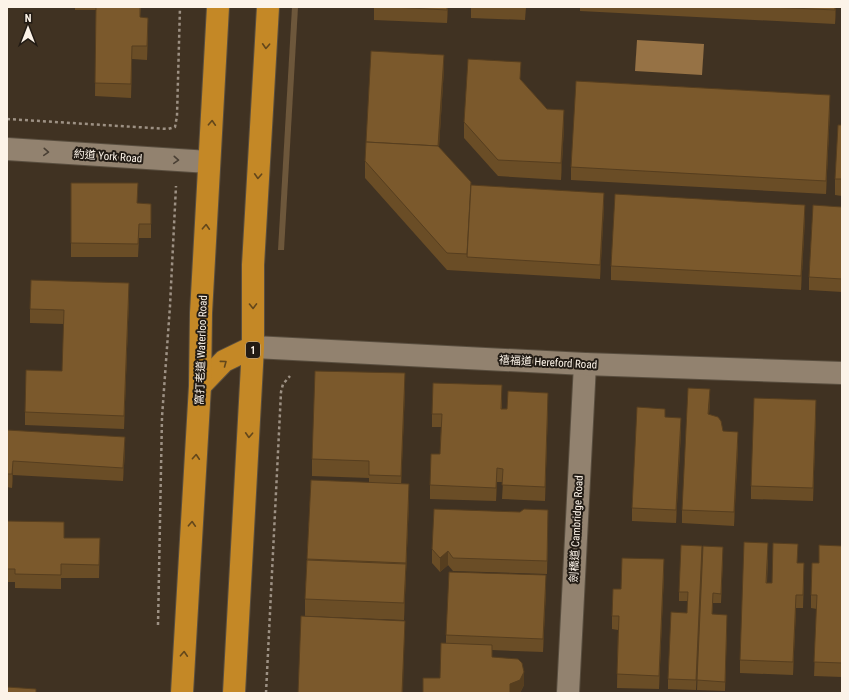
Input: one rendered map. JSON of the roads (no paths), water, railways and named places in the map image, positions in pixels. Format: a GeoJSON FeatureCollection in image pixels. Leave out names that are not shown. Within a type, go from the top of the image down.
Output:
{"type":"FeatureCollection","features":[{"type":"Feature","properties":{"kind":"highway","name":"窩打老道 Waterloo Road"},"geometry":{"type":"LineString","coordinates":[[182,693],[200,386],[201,313],[218,7]]}},
{"type":"Feature","properties":{"kind":"highway","name":"1"},"geometry":{"type":"LineString","coordinates":[[234,693],[254,347],[254,265],[268,7]]}},
{"type":"Feature","properties":{"kind":"highway"},"geometry":{"type":"LineString","coordinates":[[200,386],[224,361],[254,347]]}},
{"type":"Feature","properties":{"kind":"street","name":"約道 York Road"},"geometry":{"type":"LineString","coordinates":[[7,149],[209,162]]}},
{"type":"Feature","properties":{"kind":"street","name":"禧福道 Hereford Road"},"geometry":{"type":"LineString","coordinates":[[254,347],[585,364],[842,373]]}},
{"type":"Feature","properties":{"kind":"street","name":"劍橋道 Cambridge Road"},"geometry":{"type":"LineString","coordinates":[[568,693],[585,364]]}}]}
